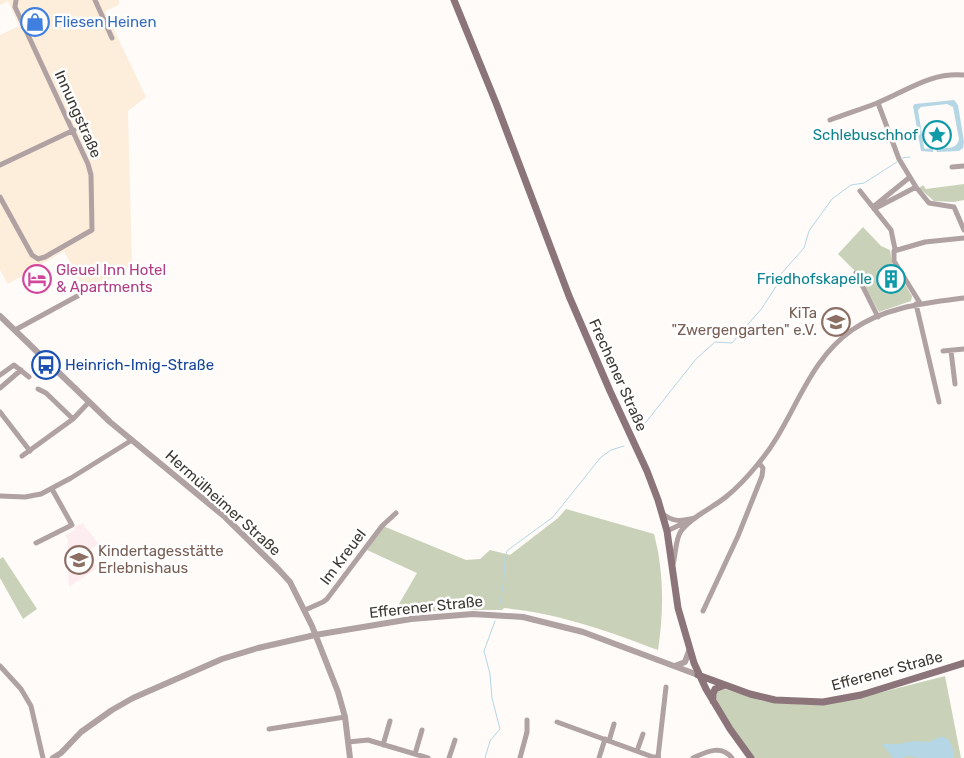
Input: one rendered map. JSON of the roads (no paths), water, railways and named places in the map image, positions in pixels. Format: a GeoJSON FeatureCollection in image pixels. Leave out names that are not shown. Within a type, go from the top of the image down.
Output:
{"type":"FeatureCollection","features":[{"type":"Feature","properties":{"kind":"main road","name":"Frechener Straße"},"geometry":{"type":"LineString","coordinates":[[454,0],[496,103],[569,296],[647,471],[662,512],[673,566],[678,608],[689,651],[698,674],[730,729],[751,758]]}},
{"type":"Feature","properties":{"kind":"main road","name":"Efferener Straße"},"geometry":{"type":"LineString","coordinates":[[698,674],[750,694],[775,700],[823,702],[860,695],[964,663]]}},
{"type":"Feature","properties":{"kind":"main road"},"geometry":{"type":"LineString","coordinates":[[713,701],[715,689],[725,685]]}},
{"type":"Feature","properties":{"kind":"street","name":"Innungstraße"},"geometry":{"type":"LineString","coordinates":[[0,197],[35,257],[42,259],[46,257],[90,232],[93,226],[91,175],[88,164],[74,130],[15,7],[16,0]]}},
{"type":"Feature","properties":{"kind":"street"},"geometry":{"type":"LineString","coordinates":[[95,0],[112,38]]}},
{"type":"Feature","properties":{"kind":"street"},"geometry":{"type":"LineString","coordinates":[[830,120],[878,103],[892,95],[934,78],[945,75],[964,75]]}},
{"type":"Feature","properties":{"kind":"street"},"geometry":{"type":"LineString","coordinates":[[878,103],[896,153],[916,187],[929,204],[954,207],[964,230]]}},
{"type":"Feature","properties":{"kind":"street"},"geometry":{"type":"LineString","coordinates":[[0,165],[74,130]]}},
{"type":"Feature","properties":{"kind":"street"},"geometry":{"type":"LineString","coordinates":[[952,167],[964,166]]}},
{"type":"Feature","properties":{"kind":"street"},"geometry":{"type":"LineString","coordinates":[[874,208],[910,177]]}},
{"type":"Feature","properties":{"kind":"street"},"geometry":{"type":"LineString","coordinates":[[874,208],[916,187]]}},
{"type":"Feature","properties":{"kind":"street"},"geometry":{"type":"LineString","coordinates":[[860,191],[891,230],[895,249],[894,261],[918,304],[939,402]]}},
{"type":"Feature","properties":{"kind":"street"},"geometry":{"type":"LineString","coordinates":[[895,249],[925,242],[964,238]]}},
{"type":"Feature","properties":{"kind":"street"},"geometry":{"type":"LineString","coordinates":[[856,273],[878,317]]}},
{"type":"Feature","properties":{"kind":"street"},"geometry":{"type":"LineString","coordinates":[[15,330],[83,293]]}},
{"type":"Feature","properties":{"kind":"street"},"geometry":{"type":"LineString","coordinates":[[673,566],[680,534],[696,518],[727,496],[759,463],[774,443],[802,390],[822,360],[844,336],[860,325],[878,317],[918,304],[964,298]]}},
{"type":"Feature","properties":{"kind":"street","name":"Hermülheimer Straße"},"geometry":{"type":"LineString","coordinates":[[1,318],[89,402],[220,513],[290,582],[315,635],[338,692],[345,717],[350,758]]}},
{"type":"Feature","properties":{"kind":"street"},"geometry":{"type":"LineString","coordinates":[[943,351],[964,349]]}},
{"type":"Feature","properties":{"kind":"street"},"geometry":{"type":"LineString","coordinates":[[951,350],[955,384]]}},
{"type":"Feature","properties":{"kind":"street"},"geometry":{"type":"LineString","coordinates":[[0,375],[14,365],[29,377]]}},
{"type":"Feature","properties":{"kind":"street"},"geometry":{"type":"LineString","coordinates":[[0,388],[20,370]]}},
{"type":"Feature","properties":{"kind":"street"},"geometry":{"type":"LineString","coordinates":[[38,389],[46,393],[73,419]]}},
{"type":"Feature","properties":{"kind":"street"},"geometry":{"type":"LineString","coordinates":[[22,456],[73,419],[89,402]]}},
{"type":"Feature","properties":{"kind":"street"},"geometry":{"type":"LineString","coordinates":[[0,412],[30,451]]}},
{"type":"Feature","properties":{"kind":"street"},"geometry":{"type":"LineString","coordinates":[[0,496],[25,498],[42,494],[132,440]]}},
{"type":"Feature","properties":{"kind":"street"},"geometry":{"type":"LineString","coordinates":[[703,611],[738,536],[762,476],[763,468],[759,463]]}},
{"type":"Feature","properties":{"kind":"street"},"geometry":{"type":"LineString","coordinates":[[36,543],[72,525],[52,489]]}},
{"type":"Feature","properties":{"kind":"street"},"geometry":{"type":"LineString","coordinates":[[662,512],[666,517],[675,521],[696,518]]}},
{"type":"Feature","properties":{"kind":"street","name":"Im Kreuel"},"geometry":{"type":"LineString","coordinates":[[304,610],[327,599],[382,526],[396,513]]}},
{"type":"Feature","properties":{"kind":"street"},"geometry":{"type":"LineString","coordinates":[[667,531],[696,518]]}},
{"type":"Feature","properties":{"kind":"street","name":"Efferener Straße"},"geometry":{"type":"LineString","coordinates":[[53,758],[96,721],[133,698],[222,659],[258,648],[315,635],[411,620],[473,614],[523,617],[583,632],[698,674]]}},
{"type":"Feature","properties":{"kind":"street"},"geometry":{"type":"LineString","coordinates":[[675,666],[685,662],[689,651]]}},
{"type":"Feature","properties":{"kind":"street"},"geometry":{"type":"LineString","coordinates":[[0,666],[21,689],[32,706],[43,758]]}},
{"type":"Feature","properties":{"kind":"street"},"geometry":{"type":"LineString","coordinates":[[557,722],[658,758],[666,687]]}},
{"type":"Feature","properties":{"kind":"street"},"geometry":{"type":"LineString","coordinates":[[269,729],[345,717]]}},
{"type":"Feature","properties":{"kind":"street"},"geometry":{"type":"LineString","coordinates":[[520,758],[527,732],[527,720]]}},
{"type":"Feature","properties":{"kind":"street"},"geometry":{"type":"LineString","coordinates":[[383,744],[390,721]]}},
{"type":"Feature","properties":{"kind":"street"},"geometry":{"type":"LineString","coordinates":[[599,758],[614,724]]}},
{"type":"Feature","properties":{"kind":"street"},"geometry":{"type":"LineString","coordinates":[[415,754],[422,730]]}},
{"type":"Feature","properties":{"kind":"street"},"geometry":{"type":"LineString","coordinates":[[637,751],[643,734]]}},
{"type":"Feature","properties":{"kind":"street"},"geometry":{"type":"LineString","coordinates":[[348,742],[364,740],[428,758]]}},
{"type":"Feature","properties":{"kind":"street"},"geometry":{"type":"LineString","coordinates":[[449,758],[455,740]]}},
{"type":"Feature","properties":{"kind":"street"},"geometry":{"type":"LineString","coordinates":[[693,758],[722,750],[732,758]]}},
{"type":"Feature","properties":{"kind":"water"},"geometry":{"type":"Polygon","coordinates":[[[954,100],[958,105],[964,142],[963,148],[959,151],[937,152],[936,148],[953,147],[958,143],[959,139],[953,107],[947,104],[921,107],[918,110],[924,147],[925,149],[933,148],[933,152],[921,151],[913,106],[915,104],[954,100]]]}},
{"type":"Feature","properties":{"kind":"water"},"geometry":{"type":"Polygon","coordinates":[[[940,737],[949,740],[953,750],[953,758],[907,756],[893,758],[882,744],[914,741],[929,742],[940,737]]]}},
{"type":"Feature","properties":{"kind":"waterway"},"geometry":{"type":"LineString","coordinates":[[902,158],[910,157]]}},
{"type":"Feature","properties":{"kind":"waterway"},"geometry":{"type":"LineString","coordinates":[[643,426],[696,359],[715,342],[732,343],[762,308],[777,285],[780,275],[804,248],[809,231],[832,199],[851,185],[864,183],[897,162]]}},
{"type":"Feature","properties":{"kind":"waterway"},"geometry":{"type":"LineString","coordinates":[[499,609],[504,580],[505,555],[508,550],[553,517],[601,457],[611,450],[624,446]]}},
{"type":"Feature","properties":{"kind":"waterway"},"geometry":{"type":"LineString","coordinates":[[485,758],[490,741],[500,729],[492,698],[490,674],[484,651],[495,621]]}},
{"type":"Feature","properties":{"kind":"place","name":"Fliesen Heinen"},"geometry":{"type":"Point","coordinates":[35,22]}},
{"type":"Feature","properties":{"kind":"place","name":"Schlebuschhof"},"geometry":{"type":"Point","coordinates":[937,135]}},
{"type":"Feature","properties":{"kind":"place","name":"Gleuel Inn Hotel & Apartments"},"geometry":{"type":"Point","coordinates":[37,279]}},
{"type":"Feature","properties":{"kind":"place","name":"Friedhofskapelle"},"geometry":{"type":"Point","coordinates":[891,279]}},
{"type":"Feature","properties":{"kind":"place","name":"KiTa \"Zwergengarten\" e.V."},"geometry":{"type":"Point","coordinates":[836,322]}},
{"type":"Feature","properties":{"kind":"place","name":"Heinrich-Imig-Straße"},"geometry":{"type":"Point","coordinates":[46,365]}},
{"type":"Feature","properties":{"kind":"place","name":"Kindertagesstätte Erlebnishaus"},"geometry":{"type":"Point","coordinates":[79,560]}}]}
